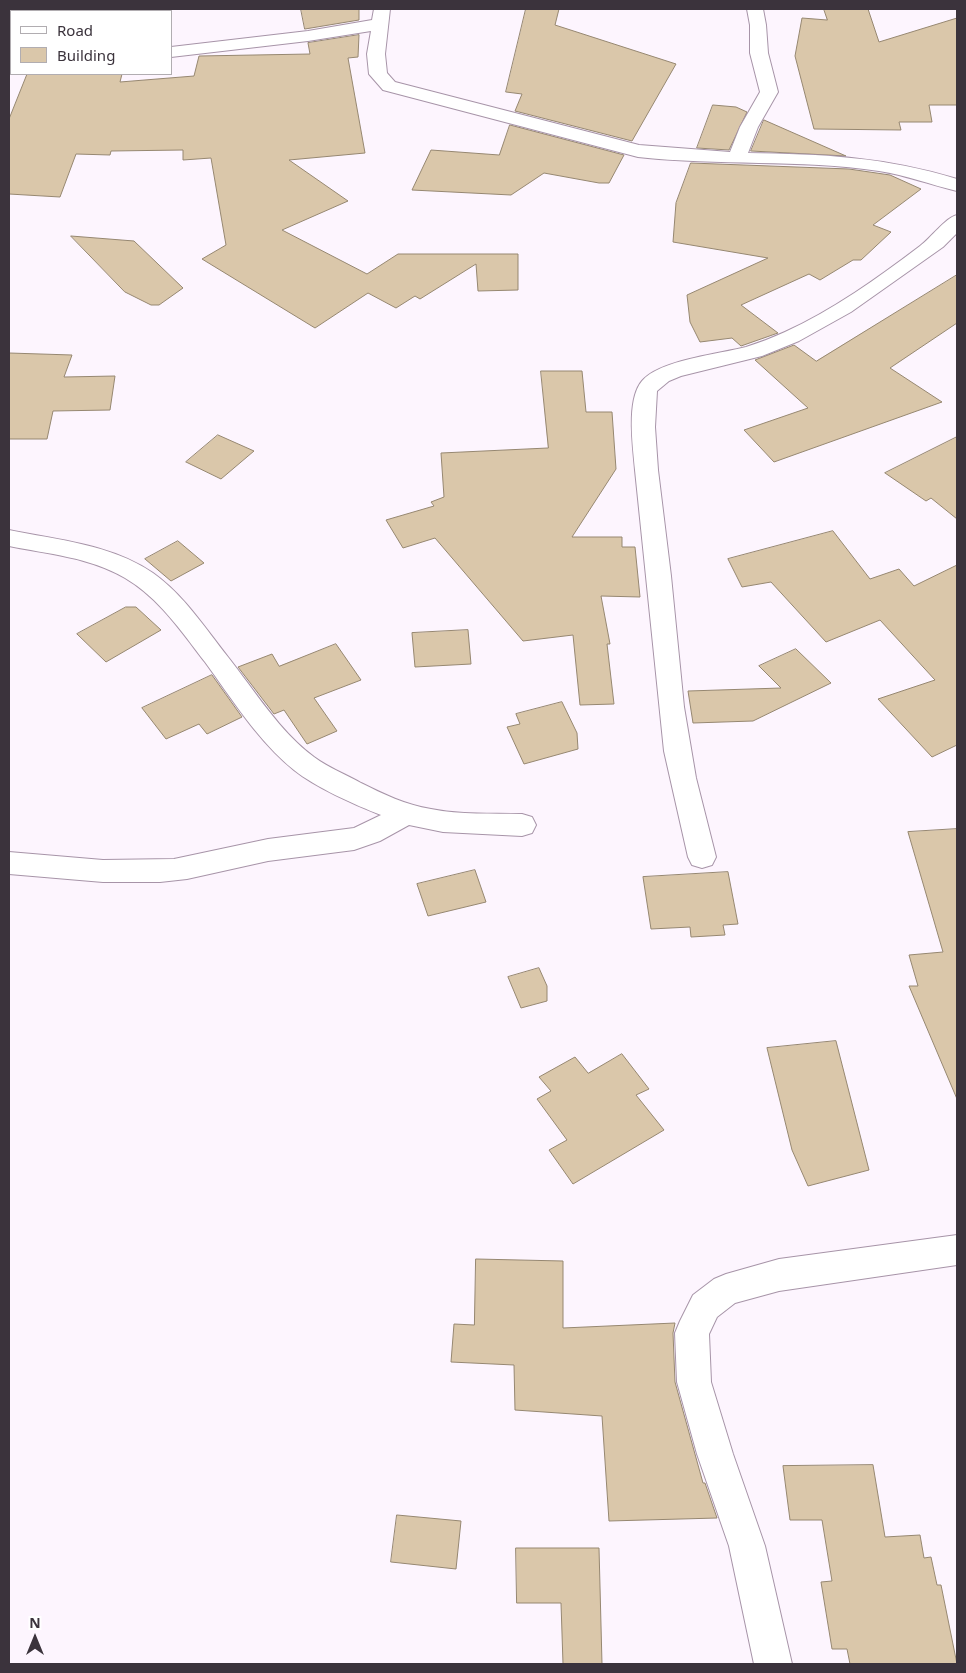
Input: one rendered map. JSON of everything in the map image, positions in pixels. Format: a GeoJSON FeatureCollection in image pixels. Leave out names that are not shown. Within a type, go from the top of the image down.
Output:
{"type":"FeatureCollection","features":[{"type":"Feature","properties":{"kind":"street"},"geometry":{"type":"LineString","coordinates":[[737,158],[749,127],[769,92],[759,53],[758,25],[755,9]]}},
{"type":"Feature","properties":{"kind":"street"},"geometry":{"type":"LineString","coordinates":[[172,52],[308,36],[381,16],[376,54],[378,74],[388,86],[638,151],[666,156],[846,161],[898,167],[937,177],[957,185]]}},
{"type":"Feature","properties":{"kind":"street"},"geometry":{"type":"LineString","coordinates":[[937,177],[954,195],[957,202]]}},
{"type":"Feature","properties":{"kind":"street"},"geometry":{"type":"LineString","coordinates":[[702,857],[677,752],[670,698],[658,568],[648,494],[644,436],[645,394],[649,385],[660,377],[690,367],[757,350],[784,340],[827,318],[919,256],[951,229],[957,221]]}},
{"type":"Feature","properties":{"kind":"street"},"geometry":{"type":"LineString","coordinates":[[9,538],[65,549],[98,558],[132,571],[160,590],[184,617],[283,744],[303,763],[371,800],[404,814],[434,821],[522,825]]}},
{"type":"Feature","properties":{"kind":"street"},"geometry":{"type":"LineString","coordinates":[[9,863],[122,871],[176,869],[269,850],[341,843],[370,834],[387,826],[404,814]]}},
{"type":"Feature","properties":{"kind":"street"},"geometry":{"type":"LineString","coordinates":[[773,1664],[747,1546],[715,1454],[694,1382],[692,1332],[705,1306],[726,1290],[779,1275],[957,1250]]}},
{"type":"Feature","properties":{"kind":"building"},"geometry":{"type":"Polygon","coordinates":[[[301,9],[359,9],[359,20],[305,29],[301,9]]]}},
{"type":"Feature","properties":{"kind":"building"},"geometry":{"type":"Polygon","coordinates":[[[526,9],[559,9],[555,25],[676,64],[632,141],[515,111],[522,94],[506,92],[526,9]]]}},
{"type":"Feature","properties":{"kind":"building"},"geometry":{"type":"Polygon","coordinates":[[[824,9],[868,9],[879,42],[957,18],[957,105],[929,105],[932,122],[899,122],[901,130],[814,129],[795,56],[802,18],[827,20],[824,9]]]}},
{"type":"Feature","properties":{"kind":"building"},"geometry":{"type":"Polygon","coordinates":[[[359,35],[358,57],[348,58],[365,153],[289,160],[348,201],[282,230],[367,274],[398,254],[518,254],[518,290],[478,291],[476,264],[420,299],[415,296],[396,308],[368,293],[315,328],[202,259],[226,245],[211,158],[183,160],[183,150],[111,151],[110,155],[76,154],[60,197],[9,194],[9,119],[27,75],[122,75],[120,82],[194,76],[199,56],[310,54],[308,43],[359,35]]]}},
{"type":"Feature","properties":{"kind":"building"},"geometry":{"type":"Polygon","coordinates":[[[713,105],[736,107],[747,112],[729,150],[697,148],[713,105]]]}},
{"type":"Feature","properties":{"kind":"building"},"geometry":{"type":"Polygon","coordinates":[[[764,120],[846,156],[751,151],[764,120]]]}},
{"type":"Feature","properties":{"kind":"building"},"geometry":{"type":"Polygon","coordinates":[[[510,125],[624,155],[609,183],[599,183],[544,173],[511,195],[412,190],[431,150],[499,155],[510,125]]]}},
{"type":"Feature","properties":{"kind":"building"},"geometry":{"type":"Polygon","coordinates":[[[691,163],[849,169],[890,175],[921,189],[873,225],[891,232],[861,260],[853,260],[820,280],[809,274],[741,305],[778,333],[741,346],[732,338],[700,342],[690,322],[687,295],[768,258],[673,242],[676,203],[691,163]]]}},
{"type":"Feature","properties":{"kind":"building"},"geometry":{"type":"Polygon","coordinates":[[[71,236],[134,241],[183,288],[159,305],[151,305],[125,292],[71,236]]]}},
{"type":"Feature","properties":{"kind":"building"},"geometry":{"type":"Polygon","coordinates":[[[957,275],[957,323],[890,368],[942,402],[774,462],[744,430],[808,408],[755,360],[794,345],[816,361],[957,275]]]}},
{"type":"Feature","properties":{"kind":"building"},"geometry":{"type":"Polygon","coordinates":[[[9,353],[72,355],[64,377],[115,376],[110,410],[53,411],[47,439],[9,439],[9,353]]]}},
{"type":"Feature","properties":{"kind":"building"},"geometry":{"type":"Polygon","coordinates":[[[541,371],[582,371],[586,412],[612,412],[616,469],[572,537],[622,537],[622,547],[635,547],[640,597],[601,596],[610,644],[607,644],[614,704],[580,705],[573,635],[523,641],[435,538],[403,548],[386,520],[434,506],[431,502],[444,497],[441,453],[548,448],[541,371]]]}},
{"type":"Feature","properties":{"kind":"building"},"geometry":{"type":"Polygon","coordinates":[[[218,435],[254,451],[221,479],[186,462],[218,435]]]}},
{"type":"Feature","properties":{"kind":"building"},"geometry":{"type":"Polygon","coordinates":[[[957,437],[957,519],[931,498],[926,501],[885,473],[957,437]]]}},
{"type":"Feature","properties":{"kind":"building"},"geometry":{"type":"Polygon","coordinates":[[[833,531],[870,579],[899,569],[914,586],[957,565],[957,745],[932,757],[878,699],[935,680],[880,620],[826,642],[771,582],[742,587],[728,559],[833,531]]]}},
{"type":"Feature","properties":{"kind":"building"},"geometry":{"type":"Polygon","coordinates":[[[178,541],[204,563],[171,581],[145,559],[178,541]]]}},
{"type":"Feature","properties":{"kind":"building"},"geometry":{"type":"Polygon","coordinates":[[[126,607],[136,607],[161,630],[106,662],[77,634],[126,607]]]}},
{"type":"Feature","properties":{"kind":"building"},"geometry":{"type":"Polygon","coordinates":[[[468,630],[471,664],[415,667],[412,633],[468,630]]]}},
{"type":"Feature","properties":{"kind":"building"},"geometry":{"type":"Polygon","coordinates":[[[336,644],[361,680],[314,698],[337,731],[307,744],[284,710],[274,714],[238,667],[272,654],[279,666],[336,644]]]}},
{"type":"Feature","properties":{"kind":"building"},"geometry":{"type":"Polygon","coordinates":[[[796,649],[831,683],[753,721],[693,723],[688,691],[781,688],[759,666],[796,649]]]}},
{"type":"Feature","properties":{"kind":"building"},"geometry":{"type":"Polygon","coordinates":[[[212,675],[242,717],[207,734],[199,724],[166,739],[142,708],[212,675]]]}},
{"type":"Feature","properties":{"kind":"building"},"geometry":{"type":"Polygon","coordinates":[[[562,702],[577,733],[578,749],[524,764],[507,727],[520,724],[516,714],[562,702]]]}},
{"type":"Feature","properties":{"kind":"building"},"geometry":{"type":"Polygon","coordinates":[[[957,829],[957,1099],[909,986],[918,986],[909,955],[943,952],[908,832],[957,829]]]}},
{"type":"Feature","properties":{"kind":"building"},"geometry":{"type":"Polygon","coordinates":[[[475,870],[486,902],[428,916],[417,884],[475,870]]]}},
{"type":"Feature","properties":{"kind":"building"},"geometry":{"type":"Polygon","coordinates":[[[728,872],[738,924],[723,925],[725,935],[691,937],[690,927],[651,929],[643,877],[728,872]]]}},
{"type":"Feature","properties":{"kind":"building"},"geometry":{"type":"Polygon","coordinates":[[[539,968],[547,986],[547,1001],[521,1008],[508,977],[539,968]]]}},
{"type":"Feature","properties":{"kind":"building"},"geometry":{"type":"Polygon","coordinates":[[[836,1041],[869,1170],[808,1186],[792,1150],[767,1048],[836,1041]]]}},
{"type":"Feature","properties":{"kind":"building"},"geometry":{"type":"Polygon","coordinates":[[[622,1054],[649,1089],[636,1095],[664,1130],[573,1184],[549,1150],[567,1140],[537,1099],[551,1091],[539,1077],[575,1057],[588,1073],[622,1054]]]}},
{"type":"Feature","properties":{"kind":"building"},"geometry":{"type":"Polygon","coordinates":[[[476,1259],[563,1261],[563,1328],[675,1323],[673,1333],[675,1382],[703,1483],[705,1483],[717,1518],[609,1521],[602,1416],[515,1410],[514,1365],[451,1362],[454,1324],[474,1325],[476,1259]]]}},
{"type":"Feature","properties":{"kind":"building"},"geometry":{"type":"Polygon","coordinates":[[[873,1465],[885,1537],[920,1535],[924,1558],[931,1557],[937,1585],[941,1585],[957,1664],[850,1664],[847,1649],[832,1649],[821,1582],[832,1581],[822,1520],[790,1520],[783,1466],[873,1465]]]}},
{"type":"Feature","properties":{"kind":"building"},"geometry":{"type":"Polygon","coordinates":[[[397,1515],[461,1521],[456,1569],[391,1562],[397,1515]]]}},
{"type":"Feature","properties":{"kind":"building"},"geometry":{"type":"Polygon","coordinates":[[[516,1548],[599,1548],[602,1664],[563,1664],[561,1603],[517,1603],[516,1548]]]}}]}
